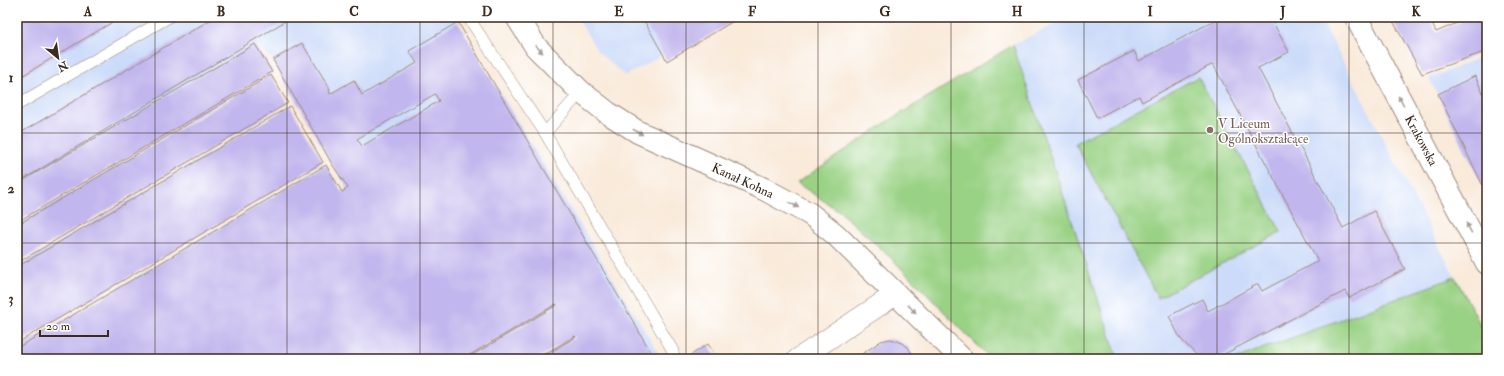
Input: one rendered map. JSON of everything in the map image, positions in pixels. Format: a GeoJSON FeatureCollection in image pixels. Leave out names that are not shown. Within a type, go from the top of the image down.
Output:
{"type":"FeatureCollection","features":[{"type":"Feature","properties":{"kind":"street","name":"Kanał Kohna"},"geometry":{"type":"LineString","coordinates":[[517,17],[536,47],[582,92],[608,113],[638,132],[764,189],[810,214],[835,234],[962,359]]}},
{"type":"Feature","properties":{"kind":"street","name":"Krakowska"},"geometry":{"type":"LineString","coordinates":[[1356,17],[1487,262]]}},
{"type":"Feature","properties":{"kind":"street"},"geometry":{"type":"LineString","coordinates":[[798,359],[896,294]]}},
{"type":"Feature","properties":{"kind":"lane"},"geometry":{"type":"LineString","coordinates":[[17,106],[169,17]]}},
{"type":"Feature","properties":{"kind":"lane"},"geometry":{"type":"LineString","coordinates":[[468,17],[545,133],[673,351],[674,359]]}},
{"type":"Feature","properties":{"kind":"lane"},"geometry":{"type":"LineString","coordinates":[[545,133],[582,92]]}},
{"type":"Feature","properties":{"kind":"shaded area"},"geometry":{"type":"Polygon","coordinates":[[[121,17],[454,17],[662,359],[588,359],[451,127],[439,101],[332,164],[273,60],[255,44],[17,184],[17,79],[121,17]]]}},
{"type":"Feature","properties":{"kind":"shaded area"},"geometry":{"type":"Polygon","coordinates":[[[577,17],[731,17],[625,76],[598,52],[577,17]]]}},
{"type":"Feature","properties":{"kind":"shaded area","name":"V Liceum Ogólnokształcące"},"geometry":{"type":"Polygon","coordinates":[[[1068,17],[1320,17],[1455,277],[1235,359],[1118,359],[1013,45],[1068,17]]]}},
{"type":"Feature","properties":{"kind":"shaded area"},"geometry":{"type":"Polygon","coordinates":[[[1487,55],[1487,194],[1429,78],[1487,55]]]}},
{"type":"Feature","properties":{"kind":"green space"},"geometry":{"type":"Polygon","coordinates":[[[1013,45],[1118,359],[991,359],[888,255],[839,211],[797,183],[887,122],[1013,45]]]}},
{"type":"Feature","properties":{"kind":"green space"},"geometry":{"type":"Polygon","coordinates":[[[1198,77],[1281,232],[1158,298],[1075,143],[1198,77]]]}},
{"type":"Feature","properties":{"kind":"green space"},"geometry":{"type":"Polygon","coordinates":[[[1455,277],[1487,337],[1487,359],[1235,359],[1455,277]]]}},
{"type":"Feature","properties":{"kind":"building"},"geometry":{"type":"Polygon","coordinates":[[[17,17],[121,17],[17,79],[17,17]]]}},
{"type":"Feature","properties":{"kind":"building"},"geometry":{"type":"Polygon","coordinates":[[[215,17],[292,17],[17,183],[17,135],[215,17]]]}},
{"type":"Feature","properties":{"kind":"building"},"geometry":{"type":"Polygon","coordinates":[[[642,17],[740,17],[667,61],[642,17]]]}},
{"type":"Feature","properties":{"kind":"building"},"geometry":{"type":"Polygon","coordinates":[[[1221,17],[1270,17],[1289,52],[1258,68],[1343,228],[1374,211],[1405,269],[1349,298],[1345,291],[1215,359],[1200,359],[1180,338],[1169,316],[1202,299],[1208,311],[1258,284],[1262,291],[1318,261],[1213,64],[1142,102],[1139,96],[1097,118],[1078,80],[1134,51],[1139,61],[1221,17]]]}},
{"type":"Feature","properties":{"kind":"building"},"geometry":{"type":"Polygon","coordinates":[[[1401,17],[1429,17],[1436,32],[1471,17],[1487,17],[1487,51],[1422,74],[1393,21],[1401,17]]]}},
{"type":"Feature","properties":{"kind":"building"},"geometry":{"type":"Polygon","coordinates":[[[458,22],[655,359],[539,359],[576,337],[575,336],[536,359],[466,359],[557,305],[556,304],[463,359],[17,359],[17,348],[326,165],[342,192],[348,188],[332,164],[273,60],[302,43],[329,87],[330,94],[354,80],[362,95],[417,63],[409,51],[458,22]],[[435,94],[357,139],[362,146],[439,101],[435,94]]]}},
{"type":"Feature","properties":{"kind":"building"},"geometry":{"type":"Polygon","coordinates":[[[255,44],[272,72],[17,222],[17,184],[255,44]]]}},
{"type":"Feature","properties":{"kind":"building"},"geometry":{"type":"Polygon","coordinates":[[[271,75],[288,103],[17,263],[17,225],[271,75]]]}},
{"type":"Feature","properties":{"kind":"building"},"geometry":{"type":"Polygon","coordinates":[[[1475,76],[1487,102],[1487,194],[1438,94],[1475,76]]]}},
{"type":"Feature","properties":{"kind":"building"},"geometry":{"type":"Polygon","coordinates":[[[290,106],[323,162],[17,343],[17,267],[290,106]]]}},
{"type":"Feature","properties":{"kind":"building"},"geometry":{"type":"Polygon","coordinates":[[[890,339],[898,341],[908,347],[915,359],[855,359],[881,341],[890,339]]]}},
{"type":"Feature","properties":{"kind":"building"},"geometry":{"type":"Polygon","coordinates":[[[708,344],[718,359],[693,359],[691,355],[708,344]]]}},
{"type":"Feature","properties":{"kind":"place","name":"V Liceum Ogólnokształcące"},"geometry":{"type":"Point","coordinates":[1210,130]}}]}
